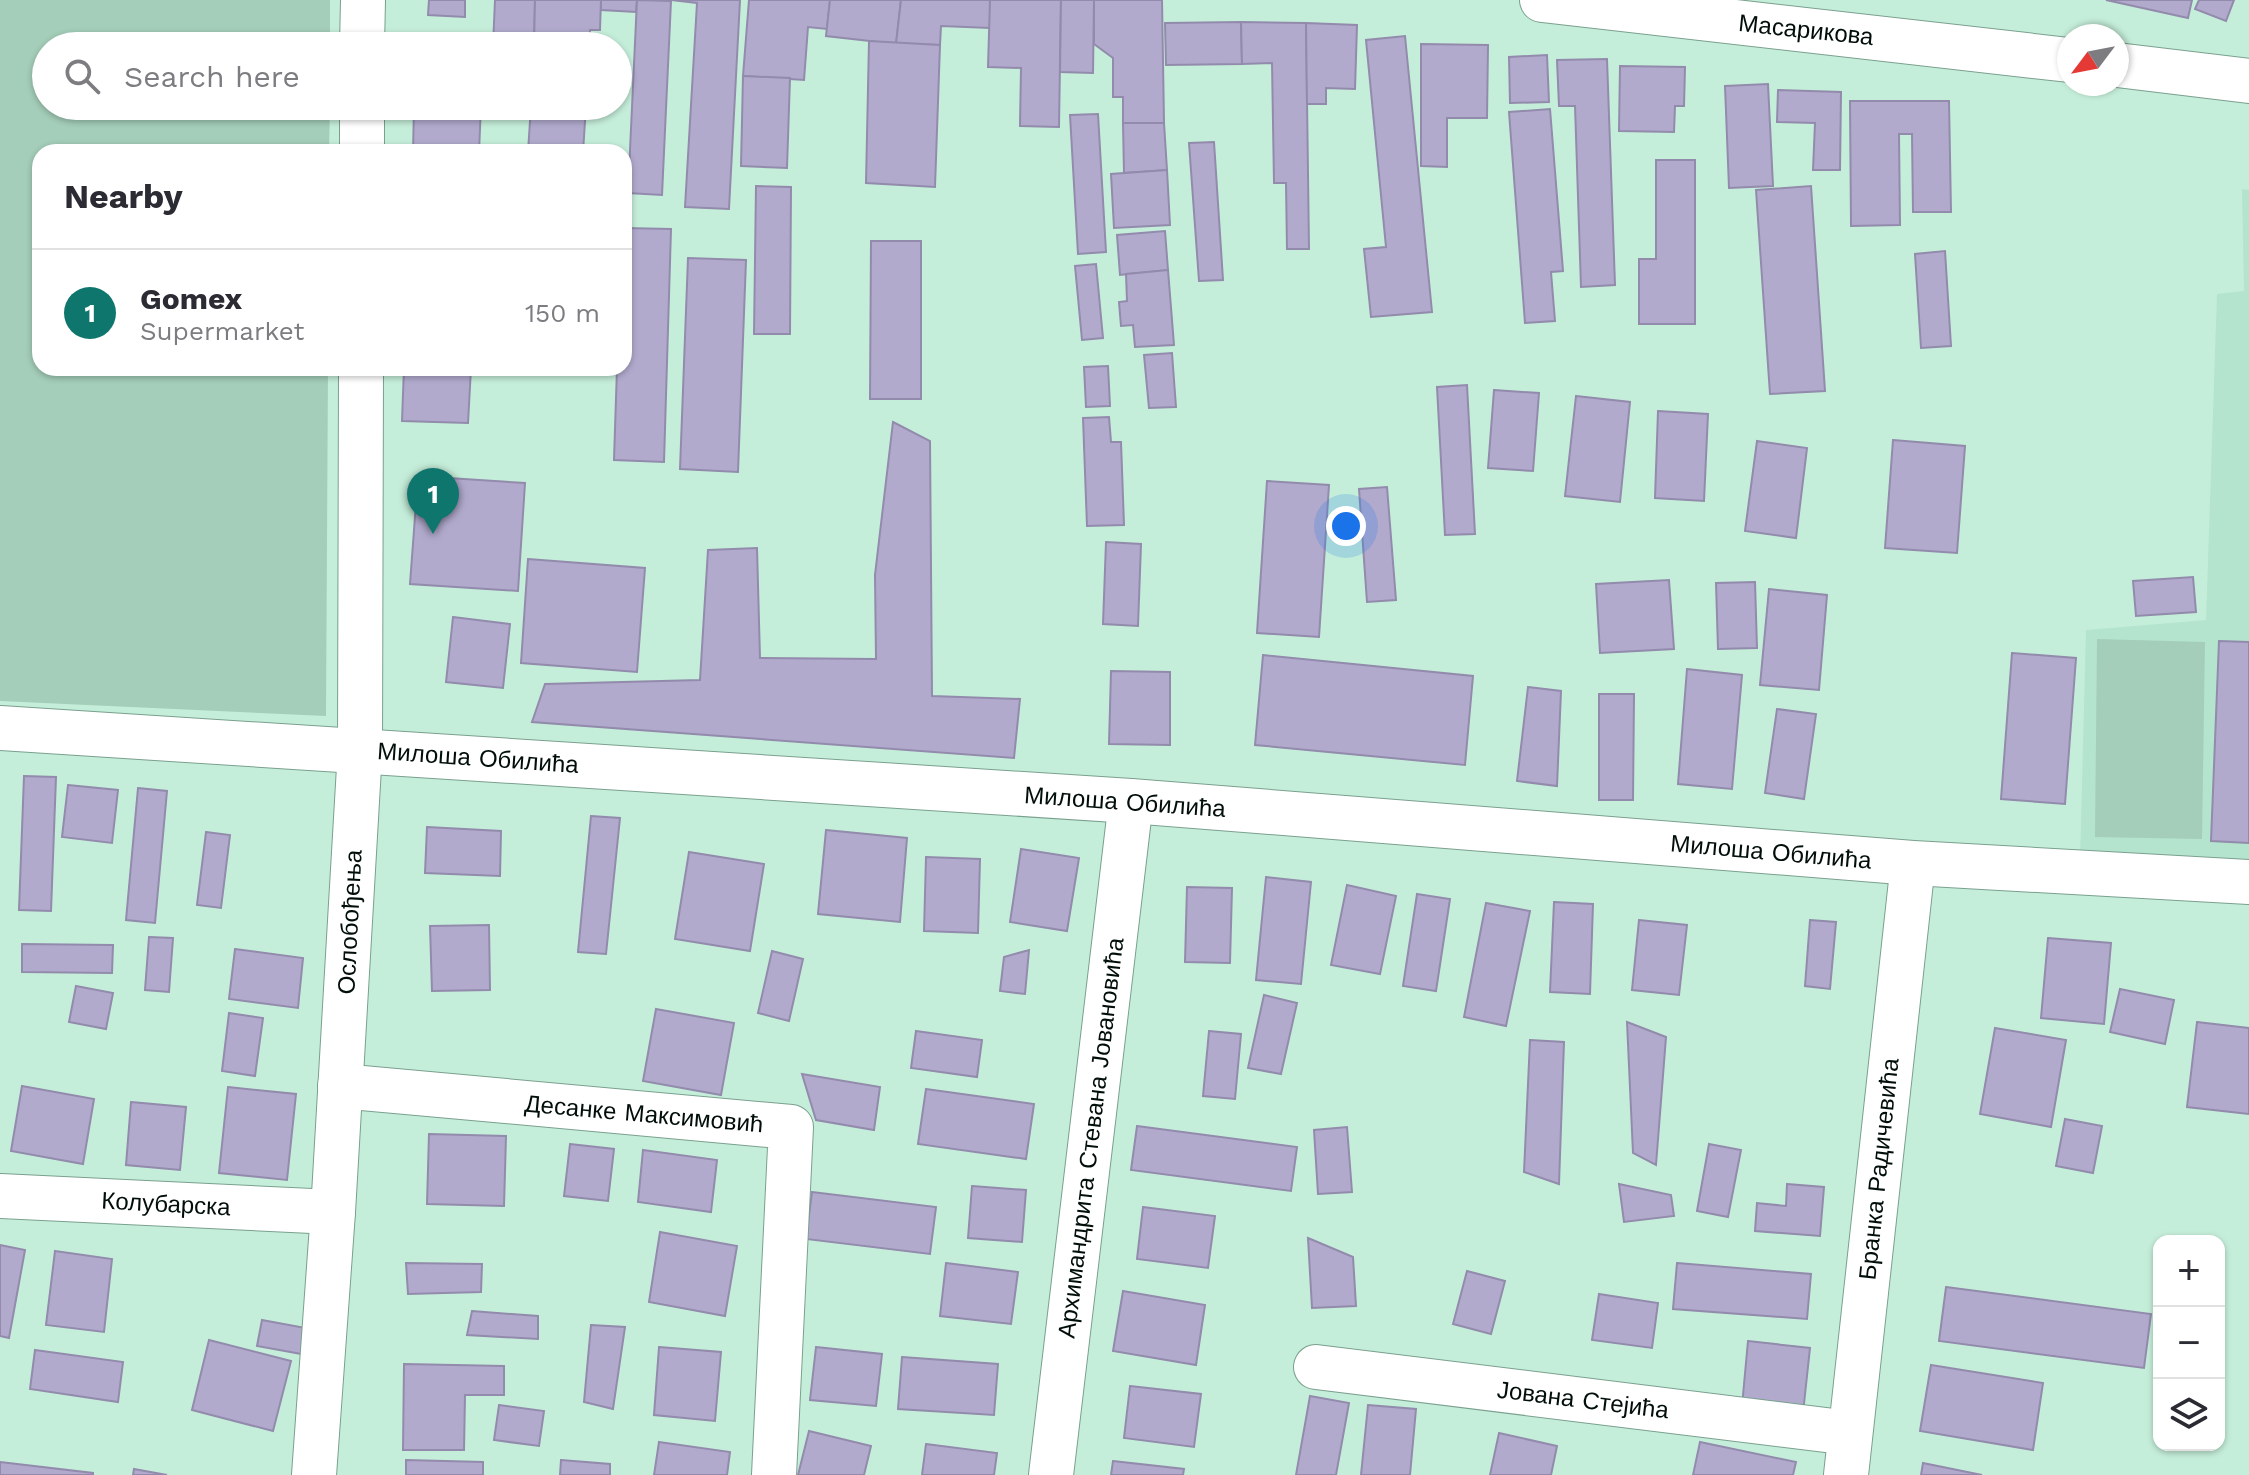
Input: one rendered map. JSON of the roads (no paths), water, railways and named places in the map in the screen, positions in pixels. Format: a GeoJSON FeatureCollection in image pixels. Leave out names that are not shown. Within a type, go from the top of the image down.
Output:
{"type":"FeatureCollection","features":[{"type":"Feature","properties":{"kind":"street"},"geometry":{"type":"LineString","coordinates":[[362,32],[363,0]]}},
{"type":"Feature","properties":{"kind":"street","name":"Масарикова"},"geometry":{"type":"LineString","coordinates":[[1542,0],[2057,59]]}},
{"type":"Feature","properties":{"kind":"street"},"geometry":{"type":"LineString","coordinates":[[2129,66],[2249,81]]}},
{"type":"Feature","properties":{"kind":"street"},"geometry":{"type":"LineString","coordinates":[[362,120],[362,144]]}},
{"type":"Feature","properties":{"kind":"street","name":"Ослобођења"},"geometry":{"type":"LineString","coordinates":[[314,1475],[360,750],[361,376]]}},
{"type":"Feature","properties":{"kind":"street","name":"Милоша Обилића"},"geometry":{"type":"LineString","coordinates":[[0,728],[1131,801],[1913,863],[2249,882]]}},
{"type":"Feature","properties":{"kind":"street","name":"Архимандрита Стевана Јовановића"},"geometry":{"type":"LineString","coordinates":[[1051,1475],[1131,801]]}},
{"type":"Feature","properties":{"kind":"street","name":"Бранка Радичевића"},"geometry":{"type":"LineString","coordinates":[[1848,1454],[1913,863]]}},
{"type":"Feature","properties":{"kind":"street","name":"Десанке Максимовић"},"geometry":{"type":"LineString","coordinates":[[340,1086],[791,1127],[774,1475]]}},
{"type":"Feature","properties":{"kind":"street","name":"Колубарска"},"geometry":{"type":"LineString","coordinates":[[0,1196],[333,1212]]}},
{"type":"Feature","properties":{"kind":"street","name":"Јована Стејића"},"geometry":{"type":"LineString","coordinates":[[1316,1367],[1848,1454]]}},
{"type":"Feature","properties":{"kind":"place","name":"Gomex"},"geometry":{"type":"Point","coordinates":[433,534]}}]}
